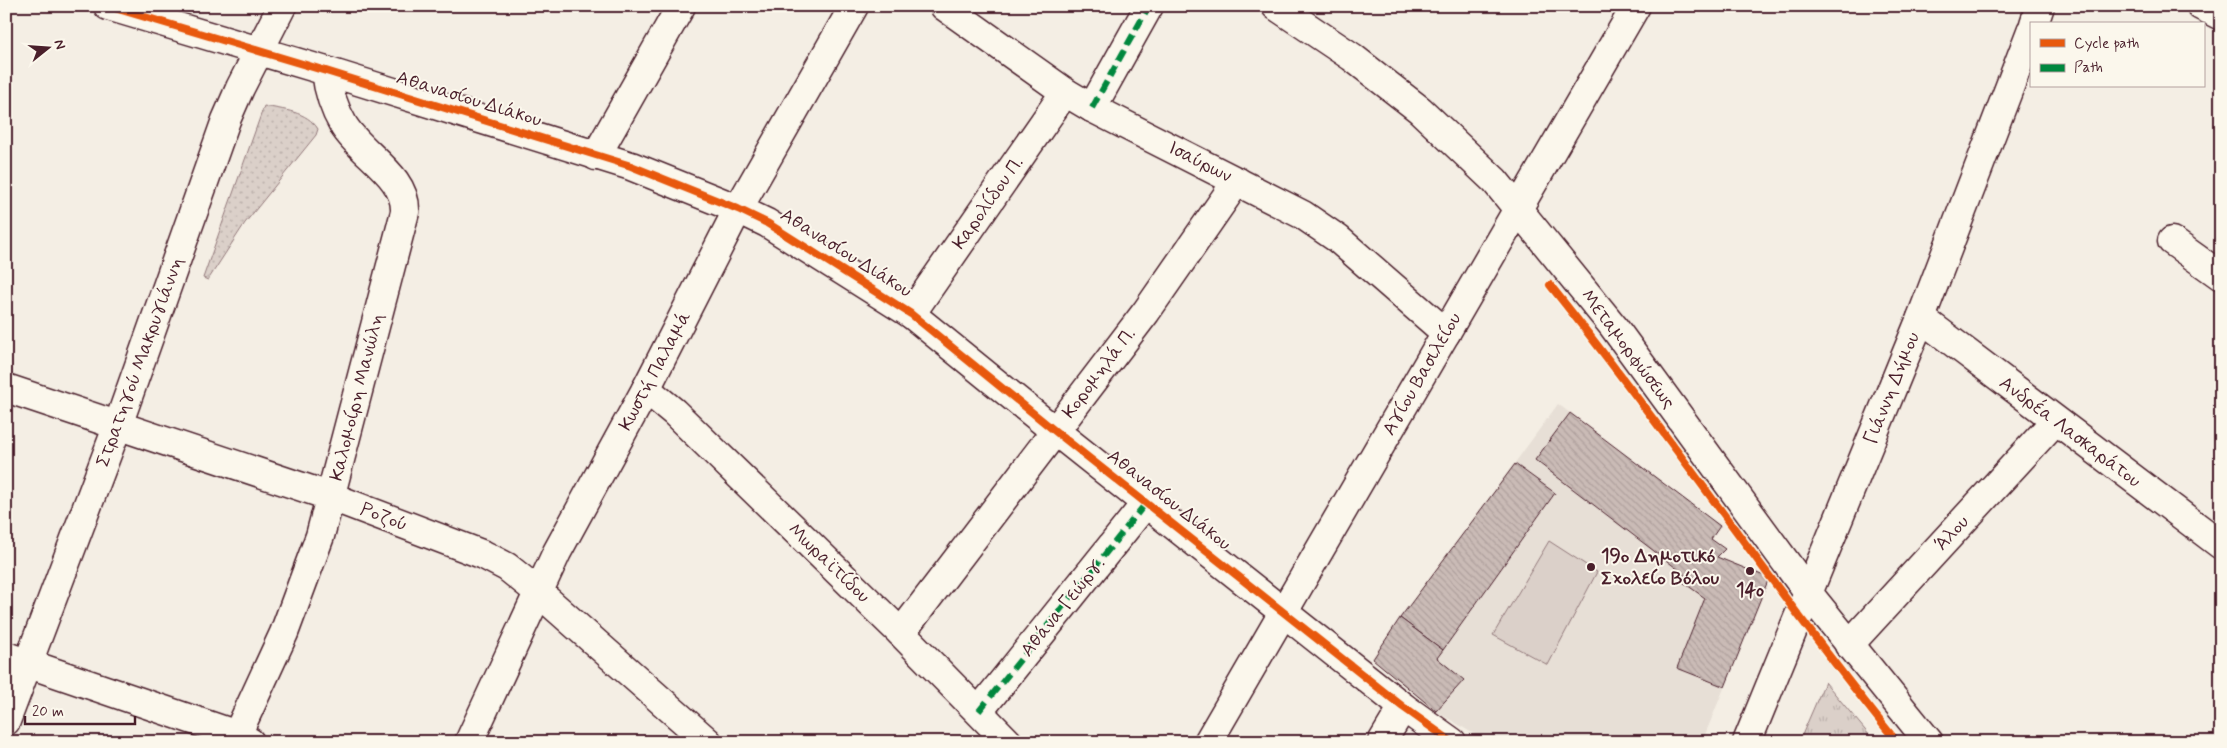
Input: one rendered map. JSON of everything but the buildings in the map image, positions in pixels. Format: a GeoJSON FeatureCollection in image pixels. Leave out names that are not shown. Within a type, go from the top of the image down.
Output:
{"type":"FeatureCollection","features":[{"type":"Feature","properties":{"kind":"street","name":"Αθανασίου Διάκου"},"geometry":{"type":"LineString","coordinates":[[108,6],[326,71],[631,166],[738,209],[767,223],[911,314],[1055,431],[1403,707],[1452,742]]}},
{"type":"Feature","properties":{"kind":"street","name":"Στρατηγού Μακρυγιάννη"},"geometry":{"type":"LineString","coordinates":[[6,721],[17,659],[118,425],[226,120],[282,6]]}},
{"type":"Feature","properties":{"kind":"street"},"geometry":{"type":"LineString","coordinates":[[596,156],[681,6]]}},
{"type":"Feature","properties":{"kind":"street","name":"Κωστή Παλαμά"},"geometry":{"type":"LineString","coordinates":[[472,740],[537,591],[646,389],[738,209],[854,6]]}},
{"type":"Feature","properties":{"kind":"street","name":"Ισαύρων"},"geometry":{"type":"LineString","coordinates":[[944,6],[1065,92],[1092,108],[1303,215],[1338,239],[1446,333]]}},
{"type":"Feature","properties":{"kind":"street"},"geometry":{"type":"LineString","coordinates":[[1092,108],[1149,6]]}},
{"type":"Feature","properties":{"kind":"street","name":"Μεταμορφώσεως"},"geometry":{"type":"LineString","coordinates":[[1276,6],[1352,57],[1420,110],[1471,156],[1613,326],[1809,594],[1929,742]]}},
{"type":"Feature","properties":{"kind":"street","name":"Αγίου Βασιλείου"},"geometry":{"type":"LineString","coordinates":[[1208,742],[1636,6]]}},
{"type":"Feature","properties":{"kind":"street"},"geometry":{"type":"LineString","coordinates":[[2035,22],[2040,6]]}},
{"type":"Feature","properties":{"kind":"street"},"geometry":{"type":"LineString","coordinates":[[2201,6],[2221,16]]}},
{"type":"Feature","properties":{"kind":"street","name":"Γιάννη Δήμου"},"geometry":{"type":"LineString","coordinates":[[1747,742],[1921,318],[2030,35]]}},
{"type":"Feature","properties":{"kind":"street","name":"Καλομοίρη Μανώλη"},"geometry":{"type":"LineString","coordinates":[[244,738],[303,586],[332,497],[406,204],[400,186],[364,151],[344,126],[334,106],[326,71]]}},
{"type":"Feature","properties":{"kind":"street","name":"Καρολίδου Π."},"geometry":{"type":"LineString","coordinates":[[911,314],[1065,92]]}},
{"type":"Feature","properties":{"kind":"street","name":"Κορομηλά Π."},"geometry":{"type":"LineString","coordinates":[[901,633],[1146,312],[1237,181]]}},
{"type":"Feature","properties":{"kind":"street"},"geometry":{"type":"LineString","coordinates":[[2172,241],[2221,276]]}},
{"type":"Feature","properties":{"kind":"street","name":"Ανδρέα Λασκαράτου"},"geometry":{"type":"LineString","coordinates":[[1921,318],[2221,545]]}},
{"type":"Feature","properties":{"kind":"street","name":"Ροζού"},"geometry":{"type":"LineString","coordinates":[[6,388],[332,497],[484,555],[507,567],[537,591],[708,742]]}},
{"type":"Feature","properties":{"kind":"street","name":"Μωραϊτίδου"},"geometry":{"type":"LineString","coordinates":[[646,389],[674,412],[901,633],[1008,742]]}},
{"type":"Feature","properties":{"kind":"street","name":"Άλου"},"geometry":{"type":"LineString","coordinates":[[1849,645],[2055,421]]}},
{"type":"Feature","properties":{"kind":"street","name":"Αθάνα Γεώργ."},"geometry":{"type":"LineString","coordinates":[[979,711],[1146,503]]}},
{"type":"Feature","properties":{"kind":"street"},"geometry":{"type":"LineString","coordinates":[[17,659],[244,738]]}},
{"type":"Feature","properties":{"kind":"street"},"geometry":{"type":"LineString","coordinates":[[1382,742],[1403,707]]}},
{"type":"Feature","properties":{"kind":"shaded area","name":"19ο Δημοτικό Σχολείο Βόλου"},"geometry":{"type":"Polygon","coordinates":[[[1558,404],[1720,526],[1711,538],[1725,549],[1718,557],[1769,578],[1702,742],[1487,742],[1436,711],[1372,658],[1558,404]]]}},
{"type":"Feature","properties":{"kind":"green space"},"geometry":{"type":"Polygon","coordinates":[[[264,106],[287,110],[301,115],[308,118],[318,129],[316,135],[245,223],[208,280],[203,278],[264,106]]]}},
{"type":"Feature","properties":{"kind":"green space"},"geometry":{"type":"Polygon","coordinates":[[[1549,541],[1597,572],[1548,665],[1493,635],[1549,541]]]}},
{"type":"Feature","properties":{"kind":"green space"},"geometry":{"type":"Polygon","coordinates":[[[1825,682],[1875,742],[1799,742],[1825,682]]]}},
{"type":"Feature","properties":{"kind":"marked path"},"geometry":{"type":"LineString","coordinates":[[1092,108],[1149,6]]}},
{"type":"Feature","properties":{"kind":"marked path"},"geometry":{"type":"LineString","coordinates":[[979,711],[1146,503]]}},
{"type":"Feature","properties":{"kind":"cycle path"},"geometry":{"type":"LineString","coordinates":[[108,6],[326,71],[631,166],[738,209],[767,223],[911,314],[1055,431],[1403,707],[1452,742]]}},
{"type":"Feature","properties":{"kind":"cycle path"},"geometry":{"type":"LineString","coordinates":[[1550,285],[1638,398],[1852,686],[1897,742]]}},
{"type":"Feature","properties":{"kind":"place","name":"19ο Δημοτικό Σχολείο Βόλου"},"geometry":{"type":"Point","coordinates":[1591,567]}},
{"type":"Feature","properties":{"kind":"place","name":"14o"},"geometry":{"type":"Point","coordinates":[1750,571]}}]}
